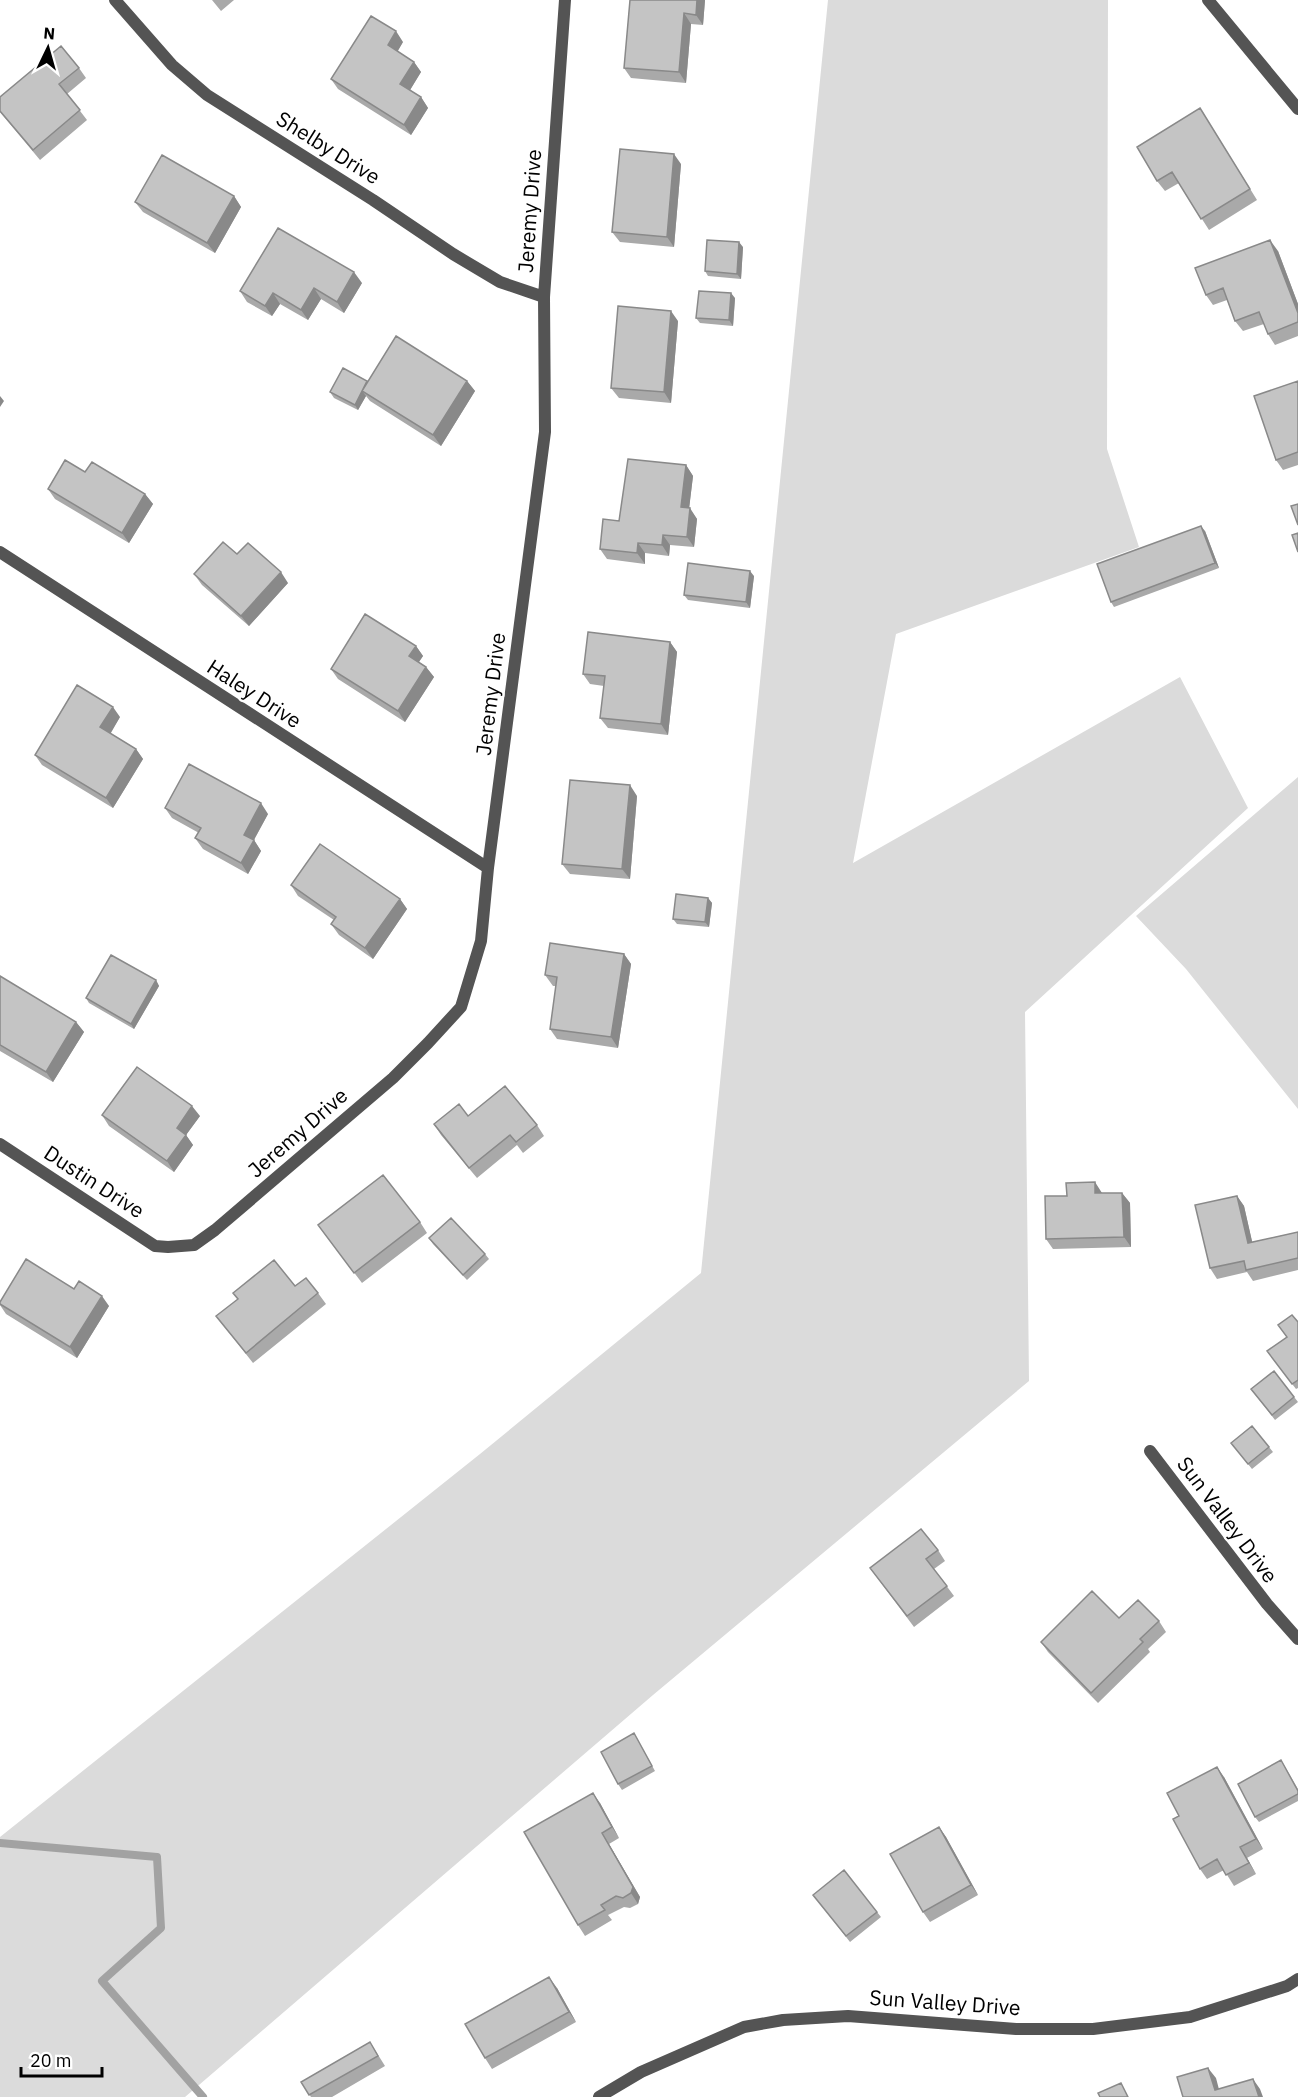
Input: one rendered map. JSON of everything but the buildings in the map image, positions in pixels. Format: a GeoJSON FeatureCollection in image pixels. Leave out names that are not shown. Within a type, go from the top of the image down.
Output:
{"type":"FeatureCollection","features":[{"type":"Feature","properties":{"kind":"street","name":"Shelby Drive"},"geometry":{"type":"LineString","coordinates":[[115,0],[172,64],[207,95],[373,200],[453,254],[500,282],[544,297]]}},
{"type":"Feature","properties":{"kind":"street","name":"Jeremy Drive"},"geometry":{"type":"LineString","coordinates":[[168,1247],[194,1245],[232,1215],[393,1078],[461,1007],[481,941],[488,868],[545,432],[544,297],[565,0]]}},
{"type":"Feature","properties":{"kind":"street"},"geometry":{"type":"LineString","coordinates":[[1208,0],[1298,109]]}},
{"type":"Feature","properties":{"kind":"street","name":"Haley Drive"},"geometry":{"type":"LineString","coordinates":[[0,552],[488,868]]}},
{"type":"Feature","properties":{"kind":"street","name":"Dustin Drive"},"geometry":{"type":"LineString","coordinates":[[0,1144],[155,1246],[168,1247]]}},
{"type":"Feature","properties":{"kind":"street","name":"Sun Valley Drive"},"geometry":{"type":"LineString","coordinates":[[1150,1451],[1267,1604],[1298,1639]]}},
{"type":"Feature","properties":{"kind":"street","name":"Sun Valley Drive"},"geometry":{"type":"LineString","coordinates":[[599,2097],[641,2072],[744,2027],[783,2020],[848,2016],[1016,2029],[1093,2029],[1190,2017],[1287,1986],[1298,1979]]}},
{"type":"Feature","properties":{"kind":"shaded area"},"geometry":{"type":"Polygon","coordinates":[[[828,0],[1108,0],[1107,449],[1139,547],[896,634],[853,863],[1180,677],[1248,808],[1025,1012],[1029,1381],[653,1695],[185,2097],[0,2097],[0,1837],[480,1454],[701,1273],[828,0]]]}},
{"type":"Feature","properties":{"kind":"shaded area"},"geometry":{"type":"Polygon","coordinates":[[[1298,777],[1298,1109],[1186,969],[1136,916],[1298,777]]]}},
{"type":"Feature","properties":{"kind":"waterway"},"geometry":{"type":"LineString","coordinates":[[0,1843],[157,1857],[161,1928],[102,1981],[203,2097]]}}]}
